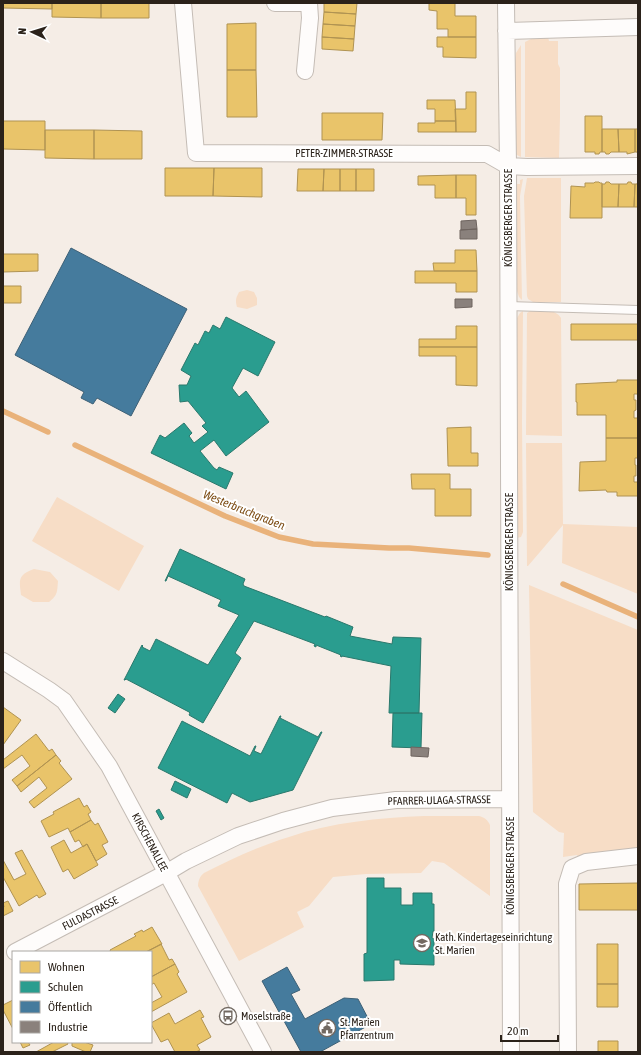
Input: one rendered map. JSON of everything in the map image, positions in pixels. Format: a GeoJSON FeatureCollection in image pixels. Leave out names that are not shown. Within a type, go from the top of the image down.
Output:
{"type":"FeatureCollection","features":[{"type":"Feature","properties":{"kind":"street","name":"PETER-ZIMMER-STRASSE"},"geometry":{"type":"LineString","coordinates":[[183,3],[196,153],[487,154],[508,166],[638,166]]}},
{"type":"Feature","properties":{"kind":"street"},"geometry":{"type":"LineString","coordinates":[[275,3],[309,3],[310,18],[305,71]]}},
{"type":"Feature","properties":{"kind":"street","name":"KÖNIGSBERGER STRASSE"},"geometry":{"type":"LineString","coordinates":[[506,3],[508,166],[511,1052]]}},
{"type":"Feature","properties":{"kind":"street"},"geometry":{"type":"LineString","coordinates":[[506,31],[638,26]]}},
{"type":"Feature","properties":{"kind":"street","name":"KIRSCHENALLEE"},"geometry":{"type":"LineString","coordinates":[[3,661],[64,701],[109,766],[263,1052]]}},
{"type":"Feature","properties":{"kind":"street","name":"PFARRER-ULAGA-STRASSE"},"geometry":{"type":"LineString","coordinates":[[166,873],[186,861],[238,836],[283,821],[332,808],[396,800],[509,799]]}},
{"type":"Feature","properties":{"kind":"street"},"geometry":{"type":"LineString","coordinates":[[568,1052],[567,884],[572,868],[586,862],[638,856]]}},
{"type":"Feature","properties":{"kind":"street","name":"FULDASTRASSE"},"geometry":{"type":"LineString","coordinates":[[16,951],[166,873]]}},
{"type":"Feature","properties":{"kind":"street","name":"FULDASTRASSE"},"geometry":{"type":"LineString","coordinates":[[3,958],[12,953]]}},
{"type":"Feature","properties":{"kind":"lane"},"geometry":{"type":"LineString","coordinates":[[508,306],[638,310]]}},
{"type":"Feature","properties":{"kind":"shaded area"},"geometry":{"type":"Polygon","coordinates":[[[548,37],[549,41],[558,41],[558,64],[560,68],[559,158],[525,157],[525,42],[533,38],[548,37]]]}},
{"type":"Feature","properties":{"kind":"shaded area"},"geometry":{"type":"Polygon","coordinates":[[[521,45],[521,157],[515,154],[515,61],[516,53],[521,45]]]}},
{"type":"Feature","properties":{"kind":"shaded area"},"geometry":{"type":"Polygon","coordinates":[[[527,178],[561,178],[561,302],[533,302],[528,299],[527,296],[524,196],[527,178]]]}},
{"type":"Feature","properties":{"kind":"shaded area"},"geometry":{"type":"Polygon","coordinates":[[[523,179],[520,196],[522,300],[517,291],[516,184],[520,184],[520,180],[523,179]]]}},
{"type":"Feature","properties":{"kind":"shaded area"},"geometry":{"type":"Polygon","coordinates":[[[247,290],[254,292],[257,298],[257,305],[247,309],[237,307],[236,299],[239,292],[247,290]]]}},
{"type":"Feature","properties":{"kind":"shaded area"},"geometry":{"type":"Polygon","coordinates":[[[532,310],[552,311],[561,318],[562,436],[526,435],[527,313],[532,310]]]}},
{"type":"Feature","properties":{"kind":"shaded area"},"geometry":{"type":"Polygon","coordinates":[[[523,311],[523,532],[521,537],[517,538],[517,318],[523,311]]]}},
{"type":"Feature","properties":{"kind":"shaded area"},"geometry":{"type":"Polygon","coordinates":[[[526,443],[562,443],[563,524],[638,527],[638,594],[562,563],[563,525],[527,566],[526,443]]]}},
{"type":"Feature","properties":{"kind":"shaded area"},"geometry":{"type":"Polygon","coordinates":[[[57,497],[144,546],[119,591],[32,541],[57,497]]]}},
{"type":"Feature","properties":{"kind":"shaded area"},"geometry":{"type":"Polygon","coordinates":[[[34,569],[50,572],[58,581],[56,593],[49,602],[33,602],[21,595],[20,581],[22,576],[34,569]]]}},
{"type":"Feature","properties":{"kind":"shaded area"},"geometry":{"type":"Polygon","coordinates":[[[529,585],[638,630],[638,849],[591,854],[578,857],[577,855],[563,857],[564,833],[559,832],[533,812],[529,585]]]}},
{"type":"Feature","properties":{"kind":"shaded area"},"geometry":{"type":"Polygon","coordinates":[[[424,816],[479,816],[488,822],[490,825],[490,896],[444,863],[432,861],[421,873],[366,874],[333,877],[309,906],[297,912],[304,927],[239,961],[198,886],[198,882],[204,873],[256,849],[305,832],[339,824],[424,816]]]}},
{"type":"Feature","properties":{"kind":"building: Wohnen"},"geometry":{"type":"Polygon","coordinates":[[[3,3],[52,3],[52,9],[3,8],[3,3]]]}},
{"type":"Feature","properties":{"kind":"building: Wohnen"},"geometry":{"type":"Polygon","coordinates":[[[52,3],[101,3],[101,18],[52,17],[52,3]]]}},
{"type":"Feature","properties":{"kind":"building: Wohnen"},"geometry":{"type":"Polygon","coordinates":[[[101,3],[149,3],[149,18],[101,18],[101,3]]]}},
{"type":"Feature","properties":{"kind":"building: Wohnen"},"geometry":{"type":"Polygon","coordinates":[[[324,3],[357,3],[356,14],[324,12],[324,3]]]}},
{"type":"Feature","properties":{"kind":"building: Wohnen"},"geometry":{"type":"Polygon","coordinates":[[[429,3],[455,3],[455,16],[476,16],[476,37],[448,37],[448,29],[437,29],[437,11],[429,10],[429,3]]]}},
{"type":"Feature","properties":{"kind":"building: Wohnen"},"geometry":{"type":"Polygon","coordinates":[[[324,12],[356,14],[355,26],[323,24],[324,12]]]}},
{"type":"Feature","properties":{"kind":"building: Wohnen"},"geometry":{"type":"Polygon","coordinates":[[[256,23],[256,70],[227,70],[227,24],[256,23]]]}},
{"type":"Feature","properties":{"kind":"building: Wohnen"},"geometry":{"type":"Polygon","coordinates":[[[323,24],[355,26],[354,39],[322,37],[323,24]]]}},
{"type":"Feature","properties":{"kind":"building: Wohnen"},"geometry":{"type":"Polygon","coordinates":[[[322,37],[354,39],[353,51],[322,49],[322,37]]]}},
{"type":"Feature","properties":{"kind":"building: Wohnen"},"geometry":{"type":"Polygon","coordinates":[[[437,37],[476,37],[476,58],[443,57],[443,47],[437,47],[437,37]]]}},
{"type":"Feature","properties":{"kind":"building: Wohnen"},"geometry":{"type":"Polygon","coordinates":[[[227,70],[256,70],[257,117],[227,117],[227,70]]]}},
{"type":"Feature","properties":{"kind":"building: Wohnen"},"geometry":{"type":"Polygon","coordinates":[[[466,92],[476,92],[476,132],[456,132],[455,109],[466,109],[466,92]]]}},
{"type":"Feature","properties":{"kind":"building: Wohnen"},"geometry":{"type":"Polygon","coordinates":[[[427,100],[455,100],[456,121],[435,121],[435,109],[427,109],[427,100]]]}},
{"type":"Feature","properties":{"kind":"building: Wohnen"},"geometry":{"type":"Polygon","coordinates":[[[322,113],[383,113],[382,140],[322,140],[322,113]]]}},
{"type":"Feature","properties":{"kind":"building: Wohnen"},"geometry":{"type":"Polygon","coordinates":[[[585,116],[602,116],[602,152],[599,154],[595,154],[595,152],[585,152],[585,116]]]}},
{"type":"Feature","properties":{"kind":"building: Wohnen"},"geometry":{"type":"Polygon","coordinates":[[[3,121],[45,121],[45,150],[3,149],[3,121]]]}},
{"type":"Feature","properties":{"kind":"building: Wohnen"},"geometry":{"type":"Polygon","coordinates":[[[435,121],[456,121],[456,132],[418,132],[418,123],[435,123],[435,121]]]}},
{"type":"Feature","properties":{"kind":"building: Wohnen"},"geometry":{"type":"Polygon","coordinates":[[[602,129],[618,129],[619,152],[611,152],[606,154],[605,152],[602,152],[602,129]]]}},
{"type":"Feature","properties":{"kind":"building: Wohnen"},"geometry":{"type":"Polygon","coordinates":[[[618,129],[635,129],[635,152],[627,154],[627,152],[619,152],[618,129]]]}},
{"type":"Feature","properties":{"kind":"building: Wohnen"},"geometry":{"type":"Polygon","coordinates":[[[635,129],[638,129],[638,154],[635,152],[635,129]]]}},
{"type":"Feature","properties":{"kind":"building: Wohnen"},"geometry":{"type":"Polygon","coordinates":[[[45,130],[94,130],[94,159],[45,158],[45,130]]]}},
{"type":"Feature","properties":{"kind":"building: Wohnen"},"geometry":{"type":"Polygon","coordinates":[[[94,130],[142,131],[142,159],[94,159],[94,130]]]}},
{"type":"Feature","properties":{"kind":"building: Wohnen"},"geometry":{"type":"Polygon","coordinates":[[[165,168],[214,168],[213,196],[165,196],[165,168]]]}},
{"type":"Feature","properties":{"kind":"building: Wohnen"},"geometry":{"type":"Polygon","coordinates":[[[214,168],[262,168],[262,197],[213,196],[214,168]]]}},
{"type":"Feature","properties":{"kind":"building: Wohnen"},"geometry":{"type":"Polygon","coordinates":[[[298,169],[324,169],[323,191],[297,191],[298,169]]]}},
{"type":"Feature","properties":{"kind":"building: Wohnen"},"geometry":{"type":"Polygon","coordinates":[[[324,169],[340,169],[340,191],[323,191],[324,169]]]}},
{"type":"Feature","properties":{"kind":"building: Wohnen"},"geometry":{"type":"Polygon","coordinates":[[[340,169],[356,169],[356,191],[340,191],[340,169]]]}},
{"type":"Feature","properties":{"kind":"building: Wohnen"},"geometry":{"type":"Polygon","coordinates":[[[356,169],[374,169],[374,191],[356,191],[356,169]]]}},
{"type":"Feature","properties":{"kind":"building: Wohnen"},"geometry":{"type":"Polygon","coordinates":[[[456,175],[456,198],[435,198],[435,185],[418,185],[418,176],[456,175]]]}},
{"type":"Feature","properties":{"kind":"building: Wohnen"},"geometry":{"type":"Polygon","coordinates":[[[456,175],[476,175],[476,215],[466,215],[466,198],[456,198],[456,175]]]}},
{"type":"Feature","properties":{"kind":"building: Wohnen"},"geometry":{"type":"Polygon","coordinates":[[[606,182],[611,184],[619,184],[618,207],[602,207],[602,184],[605,184],[606,182]]]}},
{"type":"Feature","properties":{"kind":"building: Wohnen"},"geometry":{"type":"Polygon","coordinates":[[[628,182],[635,184],[634,207],[618,207],[619,184],[627,184],[628,182]]]}},
{"type":"Feature","properties":{"kind":"building: Wohnen"},"geometry":{"type":"Polygon","coordinates":[[[638,182],[638,207],[634,207],[635,184],[638,182]]]}},
{"type":"Feature","properties":{"kind":"building: Wohnen"},"geometry":{"type":"Polygon","coordinates":[[[585,183],[602,183],[602,218],[570,218],[571,186],[585,187],[585,183]]]}},
{"type":"Feature","properties":{"kind":"building: Wohnen"},"geometry":{"type":"Polygon","coordinates":[[[455,250],[476,250],[477,271],[434,271],[433,263],[455,263],[455,250]]]}},
{"type":"Feature","properties":{"kind":"building: Wohnen"},"geometry":{"type":"Polygon","coordinates":[[[3,254],[38,254],[38,271],[3,272],[3,254]]]}},
{"type":"Feature","properties":{"kind":"building: Wohnen"},"geometry":{"type":"Polygon","coordinates":[[[415,271],[477,271],[477,292],[456,292],[456,283],[415,283],[415,271]]]}},
{"type":"Feature","properties":{"kind":"building: Wohnen"},"geometry":{"type":"Polygon","coordinates":[[[3,286],[21,286],[21,303],[3,303],[3,286]]]}},
{"type":"Feature","properties":{"kind":"building: Wohnen"},"geometry":{"type":"Polygon","coordinates":[[[571,324],[638,324],[638,340],[571,340],[571,324]]]}},
{"type":"Feature","properties":{"kind":"building: Wohnen"},"geometry":{"type":"Polygon","coordinates":[[[456,326],[477,326],[477,347],[419,347],[419,339],[456,339],[456,326]]]}},
{"type":"Feature","properties":{"kind":"building: Wohnen"},"geometry":{"type":"Polygon","coordinates":[[[419,347],[477,347],[477,386],[456,385],[456,356],[419,356],[419,347]]]}},
{"type":"Feature","properties":{"kind":"building: Wohnen"},"geometry":{"type":"Polygon","coordinates":[[[617,380],[638,380],[638,394],[634,394],[634,400],[636,400],[636,410],[634,411],[634,418],[638,418],[638,438],[606,438],[606,415],[577,415],[576,384],[617,382],[617,380]]]}},
{"type":"Feature","properties":{"kind":"building: Wohnen"},"geometry":{"type":"Polygon","coordinates":[[[471,427],[471,453],[478,453],[478,466],[448,466],[447,428],[471,427]]]}},
{"type":"Feature","properties":{"kind":"building: Wohnen"},"geometry":{"type":"Polygon","coordinates":[[[606,438],[638,438],[638,458],[635,458],[636,476],[634,476],[634,482],[638,482],[638,496],[617,496],[617,492],[607,492],[606,490],[579,491],[580,462],[606,461],[606,438]]]}},
{"type":"Feature","properties":{"kind":"building: Wohnen"},"geometry":{"type":"Polygon","coordinates":[[[411,474],[450,474],[450,489],[471,489],[471,516],[435,516],[435,489],[412,489],[411,474]]]}},
{"type":"Feature","properties":{"kind":"building: Wohnen"},"geometry":{"type":"Polygon","coordinates":[[[3,707],[21,720],[3,745],[3,707]]]}},
{"type":"Feature","properties":{"kind":"building: Wohnen"},"geometry":{"type":"Polygon","coordinates":[[[36,734],[49,751],[52,749],[56,755],[17,786],[12,780],[30,766],[22,755],[3,769],[3,760],[36,734]]]}},
{"type":"Feature","properties":{"kind":"building: Wohnen"},"geometry":{"type":"Polygon","coordinates":[[[56,755],[61,761],[59,763],[72,779],[34,808],[29,802],[47,788],[39,777],[21,792],[17,786],[56,755]]]}},
{"type":"Feature","properties":{"kind":"building: Wohnen"},"geometry":{"type":"Polygon","coordinates":[[[79,798],[84,807],[87,805],[91,812],[88,814],[91,820],[70,832],[68,828],[49,837],[41,821],[54,814],[53,812],[79,798]]]}},
{"type":"Feature","properties":{"kind":"building: Wohnen"},"geometry":{"type":"Polygon","coordinates":[[[91,820],[95,825],[98,823],[108,842],[102,845],[107,854],[96,861],[87,844],[83,847],[79,840],[75,842],[70,832],[91,820]]]}},
{"type":"Feature","properties":{"kind":"building: Wohnen"},"geometry":{"type":"Polygon","coordinates":[[[64,840],[71,853],[87,844],[98,865],[74,879],[68,869],[63,872],[51,847],[64,840]]]}},
{"type":"Feature","properties":{"kind":"building: Wohnen"},"geometry":{"type":"Polygon","coordinates":[[[22,850],[46,894],[39,898],[37,895],[19,906],[3,877],[3,860],[14,880],[26,874],[15,853],[22,850]]]}},
{"type":"Feature","properties":{"kind":"building: Wohnen"},"geometry":{"type":"Polygon","coordinates":[[[638,883],[638,910],[579,910],[579,884],[638,883]]]}},
{"type":"Feature","properties":{"kind":"building: Wohnen"},"geometry":{"type":"Polygon","coordinates":[[[8,901],[13,911],[3,916],[3,903],[8,901]]]}},
{"type":"Feature","properties":{"kind":"building: Wohnen"},"geometry":{"type":"Polygon","coordinates":[[[152,927],[162,944],[148,951],[110,951],[136,936],[134,934],[142,930],[143,932],[152,927]]]}},
{"type":"Feature","properties":{"kind":"building: Wohnen"},"geometry":{"type":"Polygon","coordinates":[[[161,944],[169,960],[172,959],[175,964],[152,976],[152,951],[148,951],[161,944]]]}},
{"type":"Feature","properties":{"kind":"building: Wohnen"},"geometry":{"type":"Polygon","coordinates":[[[597,944],[618,944],[618,984],[597,984],[597,944]]]}},
{"type":"Feature","properties":{"kind":"building: Wohnen"},"geometry":{"type":"Polygon","coordinates":[[[175,964],[179,972],[177,974],[187,992],[152,1011],[152,1002],[162,997],[154,983],[152,984],[152,976],[175,964]]]}},
{"type":"Feature","properties":{"kind":"building: Wohnen"},"geometry":{"type":"Polygon","coordinates":[[[597,984],[618,984],[618,1007],[597,1007],[597,984]]]}},
{"type":"Feature","properties":{"kind":"building: Wohnen"},"geometry":{"type":"Polygon","coordinates":[[[12,1000],[12,1027],[3,1010],[3,1005],[12,1000]]]}},
{"type":"Feature","properties":{"kind":"building: Wohnen"},"geometry":{"type":"Polygon","coordinates":[[[200,1010],[204,1017],[201,1018],[211,1037],[197,1045],[200,1050],[196,1052],[175,1052],[168,1039],[161,1042],[152,1026],[152,1022],[169,1013],[175,1024],[200,1010]]]}},
{"type":"Feature","properties":{"kind":"building: Wohnen"},"geometry":{"type":"Polygon","coordinates":[[[598,1041],[618,1041],[618,1052],[598,1052],[598,1041]]]}},
{"type":"Feature","properties":{"kind":"building: Wohnen"},"geometry":{"type":"Polygon","coordinates":[[[20,1043],[29,1043],[30,1045],[23,1048],[20,1043]]]}},
{"type":"Feature","properties":{"kind":"building: Wohnen"},"geometry":{"type":"Polygon","coordinates":[[[52,1043],[68,1044],[52,1052],[36,1052],[52,1043]]]}},
{"type":"Feature","properties":{"kind":"building: Wohnen"},"geometry":{"type":"Polygon","coordinates":[[[72,1043],[87,1043],[93,1045],[90,1052],[86,1052],[72,1046],[72,1043]]]}},
{"type":"Feature","properties":{"kind":"building: Schulen"},"geometry":{"type":"Polygon","coordinates":[[[226,317],[275,342],[258,376],[243,368],[232,388],[239,397],[246,391],[269,422],[226,456],[214,440],[200,451],[217,470],[219,467],[233,473],[226,489],[151,453],[160,435],[165,438],[184,423],[192,433],[189,436],[194,443],[208,432],[202,426],[206,423],[188,401],[180,402],[179,385],[187,385],[191,376],[181,370],[195,343],[198,345],[205,331],[209,333],[213,325],[220,329],[226,317]]]}},
{"type":"Feature","properties":{"kind":"building: Schulen"},"geometry":{"type":"Polygon","coordinates":[[[180,549],[245,579],[243,584],[244,586],[353,627],[350,636],[392,644],[393,637],[421,638],[419,713],[389,713],[391,666],[342,657],[340,656],[341,655],[316,645],[316,647],[314,646],[315,644],[254,621],[235,653],[241,658],[203,723],[189,715],[189,712],[126,679],[124,680],[142,645],[142,647],[150,651],[156,639],[208,665],[239,615],[218,606],[221,600],[168,576],[165,581],[180,549]]]}},
{"type":"Feature","properties":{"kind":"building: Schulen"},"geometry":{"type":"Polygon","coordinates":[[[118,694],[125,699],[115,713],[108,708],[118,694]]]}},
{"type":"Feature","properties":{"kind":"building: Schulen"},"geometry":{"type":"Polygon","coordinates":[[[393,713],[422,713],[421,748],[392,747],[393,713]]]}},
{"type":"Feature","properties":{"kind":"building: Schulen"},"geometry":{"type":"Polygon","coordinates":[[[280,716],[280,718],[318,737],[322,732],[293,790],[250,802],[232,793],[227,803],[158,768],[182,721],[250,756],[255,746],[254,751],[261,754],[280,716]]]}},
{"type":"Feature","properties":{"kind":"building: Schulen"},"geometry":{"type":"Polygon","coordinates":[[[175,781],[191,789],[187,798],[171,790],[175,781]]]}},
{"type":"Feature","properties":{"kind":"building: Schulen"},"geometry":{"type":"Polygon","coordinates":[[[159,809],[164,818],[161,820],[156,811],[159,809]]]}},
{"type":"Feature","properties":{"kind":"building: Schulen"},"geometry":{"type":"Polygon","coordinates":[[[367,878],[384,878],[384,888],[401,888],[401,905],[413,905],[413,893],[432,893],[432,904],[434,904],[434,931],[432,938],[434,939],[434,965],[400,964],[400,960],[394,960],[394,980],[364,981],[364,954],[367,953],[367,878]]]}},
{"type":"Feature","properties":{"kind":"building: Öffentlich"},"geometry":{"type":"Polygon","coordinates":[[[71,248],[187,309],[131,416],[97,398],[93,404],[81,398],[84,392],[15,355],[71,248]]]}},
{"type":"Feature","properties":{"kind":"building: Öffentlich"},"geometry":{"type":"Polygon","coordinates":[[[287,967],[300,990],[291,994],[305,1019],[344,998],[358,999],[371,1024],[320,1052],[301,1052],[262,981],[287,967]]]}},
{"type":"Feature","properties":{"kind":"building: Industrie"},"geometry":{"type":"Polygon","coordinates":[[[476,220],[477,229],[461,230],[461,221],[476,220]]]}},
{"type":"Feature","properties":{"kind":"building: Industrie"},"geometry":{"type":"Polygon","coordinates":[[[477,229],[477,239],[460,239],[460,230],[477,229]]]}},
{"type":"Feature","properties":{"kind":"building: Industrie"},"geometry":{"type":"Polygon","coordinates":[[[455,299],[472,299],[472,307],[455,308],[455,299]]]}},
{"type":"Feature","properties":{"kind":"building: Industrie"},"geometry":{"type":"Polygon","coordinates":[[[411,747],[429,748],[428,757],[411,756],[411,747]]]}},
{"type":"Feature","properties":{"kind":"waterway","name":"Westerbruchgraben"},"geometry":{"type":"LineString","coordinates":[[3,411],[48,432]]}},
{"type":"Feature","properties":{"kind":"waterway","name":"Westerbruchgraben"},"geometry":{"type":"LineString","coordinates":[[75,445],[225,516],[279,537],[313,544],[409,548],[488,555]]}},
{"type":"Feature","properties":{"kind":"waterway","name":"Westerbruchgraben"},"geometry":{"type":"LineString","coordinates":[[563,584],[638,617]]}},
{"type":"Feature","properties":{"kind":"place","name":"Kath. Kindertageseinrichtung St. Marien"},"geometry":{"type":"Point","coordinates":[422,943]}},
{"type":"Feature","properties":{"kind":"place","name":"Moselstraße"},"geometry":{"type":"Point","coordinates":[228,1016]}},
{"type":"Feature","properties":{"kind":"place","name":"St. Marien Pfarrzentrum"},"geometry":{"type":"Point","coordinates":[327,1028]}}]}
